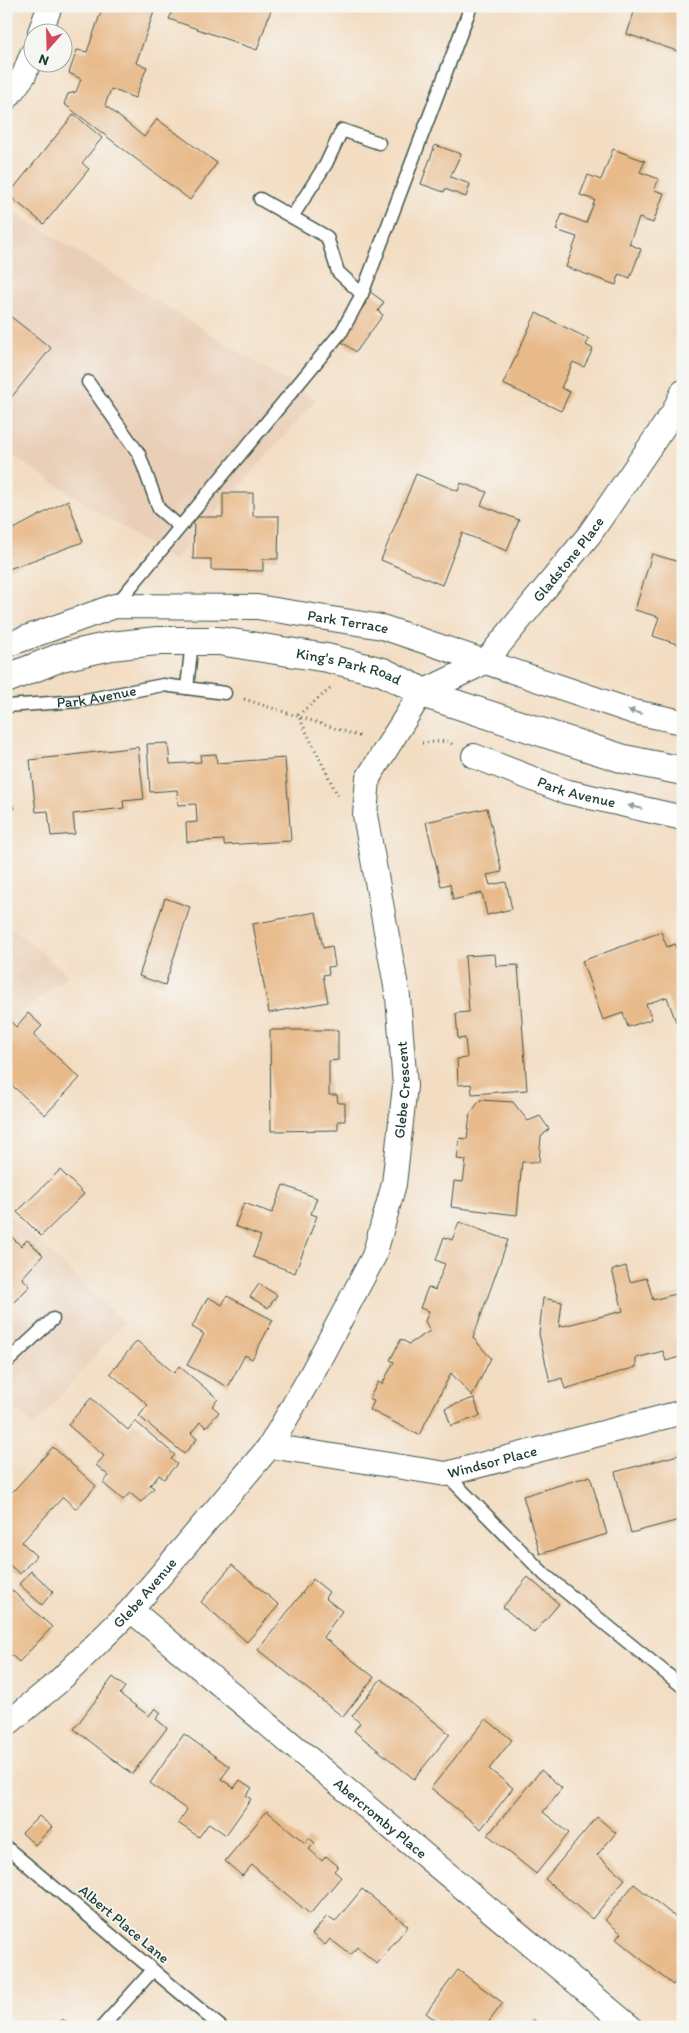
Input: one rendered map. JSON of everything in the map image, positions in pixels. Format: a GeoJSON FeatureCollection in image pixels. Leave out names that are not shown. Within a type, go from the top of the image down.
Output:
{"type":"FeatureCollection","features":[{"type":"Feature","properties":{"kind":"street"},"geometry":{"type":"LineString","coordinates":[[44,22],[50,6]]}},
{"type":"Feature","properties":{"kind":"street"},"geometry":{"type":"LineString","coordinates":[[6,99],[25,72]]}},
{"type":"Feature","properties":{"kind":"street","name":"Gladstone Place"},"geometry":{"type":"LineString","coordinates":[[421,693],[485,662],[589,535],[673,413],[683,392]]}},
{"type":"Feature","properties":{"kind":"street","name":"Park Terrace"},"geometry":{"type":"LineString","coordinates":[[6,645],[115,606],[257,607],[382,626],[634,712],[683,722]]}},
{"type":"Feature","properties":{"kind":"street","name":"King's Park Road"},"geometry":{"type":"LineString","coordinates":[[6,679],[62,657],[111,646],[157,641],[219,641],[335,660],[383,672],[421,693],[624,759],[683,771]]}},
{"type":"Feature","properties":{"kind":"street","name":"Glebe Crescent"},"geometry":{"type":"LineString","coordinates":[[270,1446],[310,1377],[374,1256],[394,1184],[404,1076],[398,997],[365,814],[368,778],[421,693]]}},
{"type":"Feature","properties":{"kind":"street","name":"Park Avenue"},"geometry":{"type":"LineString","coordinates":[[474,756],[564,791],[683,818]]}},
{"type":"Feature","properties":{"kind":"street","name":"Windsor Place"},"geometry":{"type":"LineString","coordinates":[[270,1446],[446,1474],[683,1412]]}},
{"type":"Feature","properties":{"kind":"street","name":"Glebe Avenue"},"geometry":{"type":"LineString","coordinates":[[6,1724],[57,1683],[130,1610],[270,1446]]}},
{"type":"Feature","properties":{"kind":"street","name":"Abercromby Place"},"geometry":{"type":"LineString","coordinates":[[130,1610],[630,2027]]}},
{"type":"Feature","properties":{"kind":"lane"},"geometry":{"type":"LineString","coordinates":[[115,606],[342,331],[362,294],[471,6]]}},
{"type":"Feature","properties":{"kind":"lane"},"geometry":{"type":"LineString","coordinates":[[292,217],[326,164],[342,130],[379,143]]}},
{"type":"Feature","properties":{"kind":"lane"},"geometry":{"type":"LineString","coordinates":[[260,199],[327,237],[338,272],[362,294]]}},
{"type":"Feature","properties":{"kind":"lane"},"geometry":{"type":"LineString","coordinates":[[88,382],[139,454],[159,509],[180,527]]}},
{"type":"Feature","properties":{"kind":"lane"},"geometry":{"type":"LineString","coordinates":[[187,688],[192,641]]}},
{"type":"Feature","properties":{"kind":"lane","name":"Park Avenue"},"geometry":{"type":"LineString","coordinates":[[6,706],[80,700],[163,685],[225,693]]}},
{"type":"Feature","properties":{"kind":"lane"},"geometry":{"type":"LineString","coordinates":[[6,1363],[53,1319]]}},
{"type":"Feature","properties":{"kind":"lane"},"geometry":{"type":"LineString","coordinates":[[446,1474],[545,1575],[683,1687]]}},
{"type":"Feature","properties":{"kind":"lane","name":"Albert Place Lane"},"geometry":{"type":"LineString","coordinates":[[6,1847],[220,2027]]}},
{"type":"Feature","properties":{"kind":"lane"},"geometry":{"type":"LineString","coordinates":[[102,2027],[153,1970]]}},
{"type":"Feature","properties":{"kind":"path"},"geometry":{"type":"LineString","coordinates":[[225,693],[388,745],[447,741],[474,756]]}},
{"type":"Feature","properties":{"kind":"path"},"geometry":{"type":"LineString","coordinates":[[298,716],[341,802]]}},
{"type":"Feature","properties":{"kind":"shaded area"},"geometry":{"type":"Polygon","coordinates":[[[6,207],[316,400],[173,561],[6,451],[6,207]]]}},
{"type":"Feature","properties":{"kind":"shaded area"},"geometry":{"type":"Polygon","coordinates":[[[6,923],[68,975],[6,1026],[6,923]]]}},
{"type":"Feature","properties":{"kind":"shaded area"},"geometry":{"type":"Polygon","coordinates":[[[6,1211],[124,1322],[35,1426],[6,1402],[6,1211]]]}},
{"type":"Feature","properties":{"kind":"building"},"geometry":{"type":"Polygon","coordinates":[[[103,6],[156,6],[136,63],[147,67],[135,98],[111,89],[105,105],[144,137],[157,119],[217,163],[190,200],[64,104],[68,94],[76,92],[81,79],[69,73],[72,72],[72,64],[77,50],[87,52],[103,6]]]}},
{"type":"Feature","properties":{"kind":"building"},"geometry":{"type":"Polygon","coordinates":[[[162,6],[272,7],[257,50],[169,19],[173,10],[162,6]]]}},
{"type":"Feature","properties":{"kind":"building"},"geometry":{"type":"Polygon","coordinates":[[[636,6],[683,6],[683,53],[627,34],[636,6]]]}},
{"type":"Feature","properties":{"kind":"building"},"geometry":{"type":"Polygon","coordinates":[[[74,114],[102,138],[82,163],[89,169],[44,224],[8,195],[74,114]]]}},
{"type":"Feature","properties":{"kind":"building"},"geometry":{"type":"Polygon","coordinates":[[[435,145],[461,154],[450,177],[470,184],[466,197],[445,189],[444,192],[421,184],[435,145]]]}},
{"type":"Feature","properties":{"kind":"building"},"geometry":{"type":"Polygon","coordinates":[[[613,149],[645,161],[640,172],[659,179],[654,190],[664,193],[653,223],[639,218],[629,244],[641,249],[630,278],[619,274],[616,285],[566,267],[577,237],[556,230],[562,214],[586,223],[595,200],[580,195],[588,175],[601,180],[613,149]]]}},
{"type":"Feature","properties":{"kind":"building"},"geometry":{"type":"Polygon","coordinates":[[[369,291],[384,302],[378,311],[383,315],[356,352],[339,340],[366,303],[362,300],[369,291]]]}},
{"type":"Feature","properties":{"kind":"building"},"geometry":{"type":"Polygon","coordinates":[[[536,313],[589,339],[586,345],[593,349],[584,367],[573,362],[561,388],[570,392],[561,411],[503,384],[536,313]]]}},
{"type":"Feature","properties":{"kind":"building"},"geometry":{"type":"Polygon","coordinates":[[[10,316],[51,348],[6,404],[6,321],[10,316]]]}},
{"type":"Feature","properties":{"kind":"building"},"geometry":{"type":"Polygon","coordinates":[[[416,474],[458,491],[461,483],[487,492],[481,505],[519,520],[507,551],[462,533],[442,585],[381,560],[416,474]]]}},
{"type":"Feature","properties":{"kind":"building"},"geometry":{"type":"Polygon","coordinates":[[[223,493],[253,493],[253,516],[279,516],[278,559],[263,559],[263,571],[211,570],[211,559],[193,559],[194,517],[223,517],[223,493]]]}},
{"type":"Feature","properties":{"kind":"building"},"geometry":{"type":"Polygon","coordinates":[[[68,500],[83,542],[6,570],[6,516],[14,529],[68,500]]]}},
{"type":"Feature","properties":{"kind":"building"},"geometry":{"type":"Polygon","coordinates":[[[652,554],[683,563],[683,646],[653,636],[659,617],[635,610],[652,554]]]}},
{"type":"Feature","properties":{"kind":"building"},"geometry":{"type":"Polygon","coordinates":[[[168,743],[170,764],[201,762],[200,755],[216,754],[217,763],[285,758],[291,841],[224,845],[224,840],[187,842],[186,823],[197,822],[196,804],[178,805],[177,790],[150,792],[147,744],[168,743]]]}},
{"type":"Feature","properties":{"kind":"building"},"geometry":{"type":"Polygon","coordinates":[[[138,747],[144,799],[123,801],[124,808],[73,814],[75,834],[51,836],[48,811],[36,812],[30,760],[138,747]]]}},
{"type":"Feature","properties":{"kind":"building"},"geometry":{"type":"Polygon","coordinates":[[[6,789],[14,809],[6,812],[6,789]]]}},
{"type":"Feature","properties":{"kind":"building"},"geometry":{"type":"Polygon","coordinates":[[[487,808],[502,872],[487,875],[490,885],[506,882],[512,909],[487,915],[482,893],[453,900],[450,884],[441,886],[426,822],[487,808]]]}},
{"type":"Feature","properties":{"kind":"building"},"geometry":{"type":"Polygon","coordinates":[[[165,898],[190,907],[165,985],[139,976],[165,898]]]}},
{"type":"Feature","properties":{"kind":"building"},"geometry":{"type":"Polygon","coordinates":[[[316,912],[323,948],[332,946],[335,966],[328,967],[329,974],[323,975],[328,1002],[269,1013],[253,924],[316,912]]]}},
{"type":"Feature","properties":{"kind":"building"},"geometry":{"type":"Polygon","coordinates":[[[661,932],[667,947],[675,944],[683,967],[683,1020],[676,1022],[667,997],[646,1004],[652,1019],[628,1027],[623,1013],[603,1020],[582,961],[661,932]]]}},
{"type":"Feature","properties":{"kind":"building"},"geometry":{"type":"Polygon","coordinates":[[[495,954],[496,966],[518,965],[527,1090],[472,1094],[471,1084],[458,1085],[457,1059],[467,1058],[465,1038],[458,1039],[456,1013],[469,1012],[465,956],[495,954]]]}},
{"type":"Feature","properties":{"kind":"building"},"geometry":{"type":"Polygon","coordinates":[[[28,1013],[42,1026],[33,1035],[80,1078],[45,1115],[6,1080],[6,1063],[13,1057],[6,1050],[6,1017],[16,1027],[28,1013]]]}},
{"type":"Feature","properties":{"kind":"building"},"geometry":{"type":"Polygon","coordinates":[[[270,1030],[338,1030],[338,1060],[329,1061],[329,1095],[337,1095],[338,1103],[345,1103],[345,1121],[338,1121],[338,1130],[271,1131],[270,1030]]]}},
{"type":"Feature","properties":{"kind":"building"},"geometry":{"type":"Polygon","coordinates":[[[480,1100],[513,1102],[528,1121],[540,1116],[549,1129],[541,1137],[539,1162],[522,1162],[517,1215],[451,1207],[454,1181],[463,1182],[466,1160],[457,1159],[460,1138],[467,1139],[470,1114],[480,1100]]]}},
{"type":"Feature","properties":{"kind":"building"},"geometry":{"type":"Polygon","coordinates":[[[60,1170],[84,1194],[41,1236],[17,1212],[60,1170]]]}},
{"type":"Feature","properties":{"kind":"building"},"geometry":{"type":"Polygon","coordinates":[[[283,1185],[317,1198],[311,1214],[317,1216],[295,1273],[253,1257],[261,1236],[235,1226],[244,1203],[272,1213],[283,1185]]]}},
{"type":"Feature","properties":{"kind":"building"},"geometry":{"type":"Polygon","coordinates":[[[459,1222],[508,1240],[473,1338],[491,1358],[472,1396],[451,1373],[419,1435],[370,1410],[374,1401],[369,1399],[378,1382],[382,1384],[394,1362],[390,1360],[401,1339],[409,1344],[430,1331],[425,1321],[429,1311],[420,1308],[428,1287],[435,1290],[445,1264],[436,1260],[444,1237],[452,1240],[459,1222]]]}},
{"type":"Feature","properties":{"kind":"building"},"geometry":{"type":"Polygon","coordinates":[[[6,1231],[21,1246],[27,1240],[43,1255],[22,1278],[30,1286],[7,1309],[6,1231]]]}},
{"type":"Feature","properties":{"kind":"building"},"geometry":{"type":"Polygon","coordinates":[[[626,1266],[630,1282],[647,1278],[653,1300],[683,1292],[683,1356],[666,1361],[663,1351],[636,1358],[636,1367],[565,1389],[562,1378],[550,1382],[539,1334],[543,1298],[562,1302],[559,1327],[623,1311],[612,1270],[626,1266]]]}},
{"type":"Feature","properties":{"kind":"building"},"geometry":{"type":"Polygon","coordinates":[[[259,1284],[277,1295],[268,1308],[250,1297],[259,1284]]]}},
{"type":"Feature","properties":{"kind":"building"},"geometry":{"type":"Polygon","coordinates":[[[227,1296],[273,1320],[252,1359],[245,1355],[228,1387],[187,1365],[204,1334],[192,1327],[208,1297],[222,1305],[227,1296]]]}},
{"type":"Feature","properties":{"kind":"building"},"geometry":{"type":"Polygon","coordinates":[[[137,1341],[174,1373],[179,1366],[218,1399],[212,1406],[219,1412],[206,1427],[200,1422],[191,1433],[197,1439],[184,1454],[139,1416],[148,1405],[110,1373],[137,1341]]]}},
{"type":"Feature","properties":{"kind":"building"},"geometry":{"type":"Polygon","coordinates":[[[91,1398],[128,1430],[135,1421],[175,1455],[171,1459],[177,1464],[164,1479],[159,1475],[150,1485],[154,1488],[141,1502],[130,1493],[123,1500],[103,1483],[109,1476],[96,1465],[104,1456],[68,1425],[91,1398]]]}},
{"type":"Feature","properties":{"kind":"building"},"geometry":{"type":"Polygon","coordinates":[[[474,1398],[480,1416],[451,1426],[445,1408],[474,1398]]]}},
{"type":"Feature","properties":{"kind":"building"},"geometry":{"type":"Polygon","coordinates":[[[53,1447],[96,1486],[76,1509],[63,1497],[22,1542],[36,1556],[20,1574],[6,1562],[6,1499],[53,1447]]]}},
{"type":"Feature","properties":{"kind":"building"},"geometry":{"type":"Polygon","coordinates":[[[682,1454],[683,1519],[631,1533],[615,1472],[682,1454]]]}},
{"type":"Feature","properties":{"kind":"building"},"geometry":{"type":"Polygon","coordinates":[[[590,1476],[607,1534],[540,1554],[523,1496],[590,1476]]]}},
{"type":"Feature","properties":{"kind":"building"},"geometry":{"type":"Polygon","coordinates":[[[232,1565],[279,1605],[247,1642],[201,1602],[232,1565]]]}},
{"type":"Feature","properties":{"kind":"building"},"geometry":{"type":"Polygon","coordinates":[[[31,1571],[53,1591],[42,1605],[19,1584],[31,1571]]]}},
{"type":"Feature","properties":{"kind":"building"},"geometry":{"type":"Polygon","coordinates":[[[528,1577],[559,1604],[534,1633],[503,1607],[528,1577]]]}},
{"type":"Feature","properties":{"kind":"building"},"geometry":{"type":"Polygon","coordinates":[[[313,1579],[329,1592],[325,1598],[342,1611],[323,1637],[374,1677],[343,1717],[258,1650],[313,1579]]]}},
{"type":"Feature","properties":{"kind":"building"},"geometry":{"type":"Polygon","coordinates":[[[6,1585],[52,1627],[19,1662],[6,1650],[6,1585]]]}},
{"type":"Feature","properties":{"kind":"building"},"geometry":{"type":"Polygon","coordinates":[[[113,1677],[125,1687],[120,1694],[149,1716],[155,1708],[161,1713],[156,1719],[167,1728],[132,1774],[74,1729],[113,1677]]]}},
{"type":"Feature","properties":{"kind":"building"},"geometry":{"type":"Polygon","coordinates":[[[381,1679],[450,1734],[414,1779],[354,1731],[360,1723],[352,1716],[381,1679]]]}},
{"type":"Feature","properties":{"kind":"building"},"geometry":{"type":"Polygon","coordinates":[[[486,1719],[512,1740],[489,1769],[513,1788],[481,1829],[431,1788],[486,1719]]]}},
{"type":"Feature","properties":{"kind":"building"},"geometry":{"type":"Polygon","coordinates":[[[184,1734],[230,1767],[221,1779],[234,1788],[240,1780],[252,1788],[246,1796],[251,1799],[226,1835],[209,1823],[199,1837],[178,1823],[187,1810],[150,1783],[184,1734]]]}},
{"type":"Feature","properties":{"kind":"building"},"geometry":{"type":"Polygon","coordinates":[[[541,1770],[562,1788],[543,1812],[569,1833],[536,1874],[488,1835],[541,1770]]]}},
{"type":"Feature","properties":{"kind":"building"},"geometry":{"type":"Polygon","coordinates":[[[267,1811],[305,1843],[309,1838],[315,1843],[309,1849],[322,1861],[326,1856],[338,1866],[334,1871],[341,1877],[310,1914],[252,1865],[242,1876],[225,1861],[267,1811]]]}},
{"type":"Feature","properties":{"kind":"building"},"geometry":{"type":"Polygon","coordinates":[[[39,1816],[52,1827],[35,1845],[22,1833],[39,1816]]]}},
{"type":"Feature","properties":{"kind":"building"},"geometry":{"type":"Polygon","coordinates":[[[597,1817],[616,1833],[597,1855],[625,1879],[592,1919],[545,1879],[597,1817]]]}},
{"type":"Feature","properties":{"kind":"building"},"geometry":{"type":"Polygon","coordinates":[[[634,1884],[683,1923],[683,1973],[673,1985],[616,1939],[621,1933],[605,1920],[634,1884]]]}},
{"type":"Feature","properties":{"kind":"building"},"geometry":{"type":"Polygon","coordinates":[[[362,1889],[408,1926],[377,1964],[357,1947],[351,1955],[330,1939],[325,1945],[312,1934],[327,1916],[335,1922],[362,1889]]]}},
{"type":"Feature","properties":{"kind":"building"},"geometry":{"type":"Polygon","coordinates":[[[458,1970],[503,2003],[485,2027],[461,2027],[451,2020],[444,2027],[426,2013],[458,1970]]]}},
{"type":"Feature","properties":{"kind":"building"},"geometry":{"type":"Polygon","coordinates":[[[62,2019],[73,2027],[56,2027],[62,2019]]]}},
{"type":"Feature","properties":{"kind":"building"},"geometry":{"type":"Polygon","coordinates":[[[533,2019],[542,2027],[527,2027],[533,2019]]]}}]}
